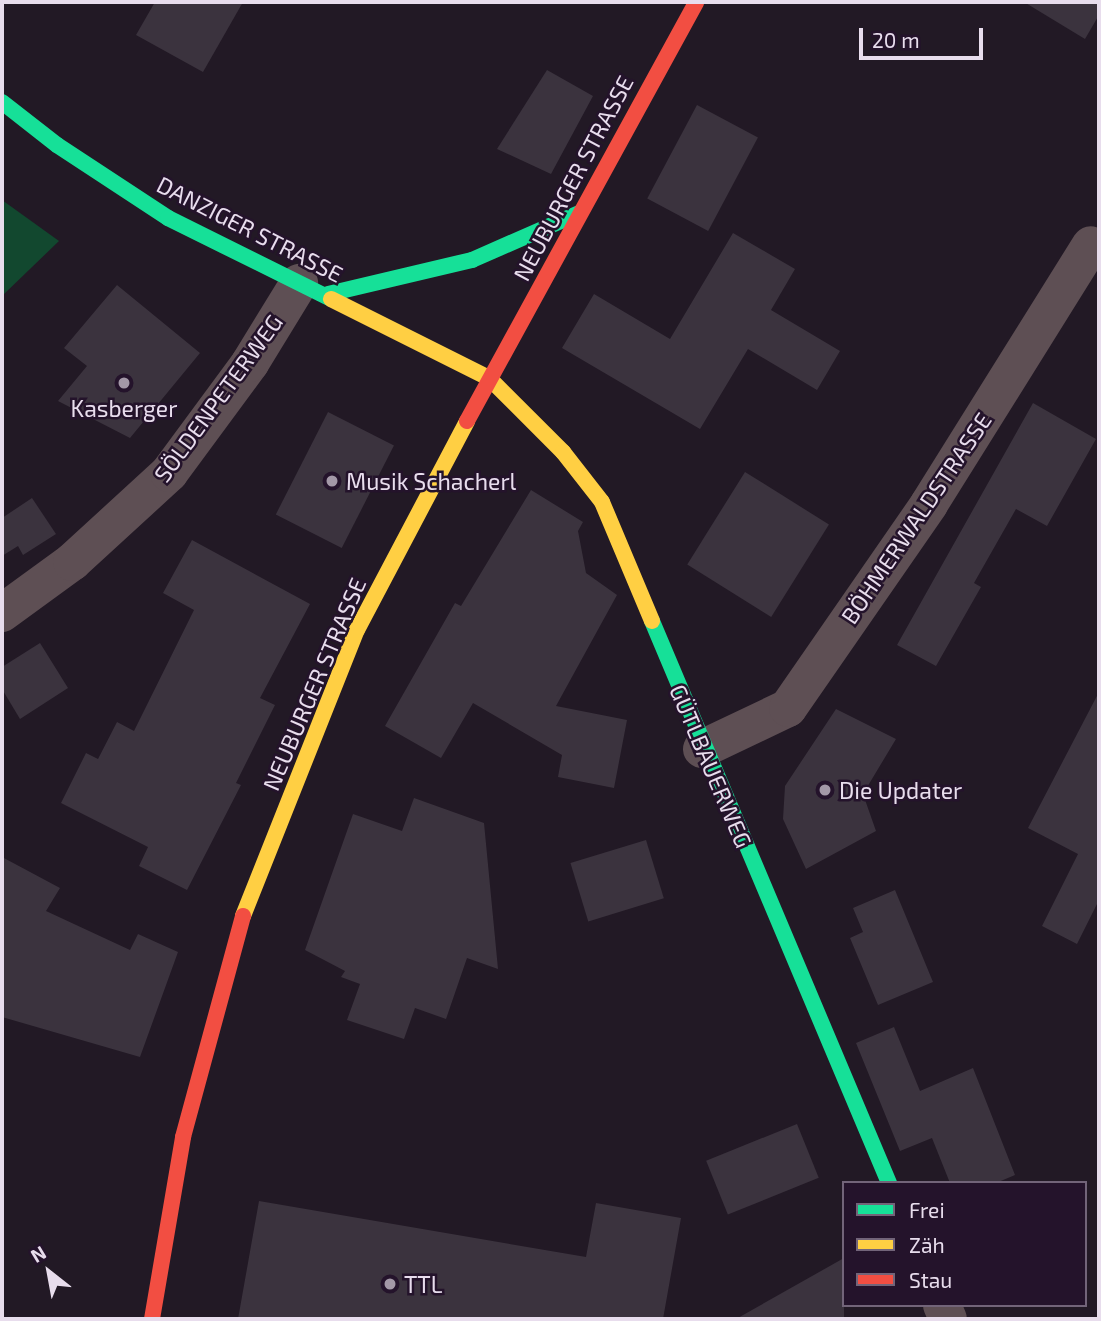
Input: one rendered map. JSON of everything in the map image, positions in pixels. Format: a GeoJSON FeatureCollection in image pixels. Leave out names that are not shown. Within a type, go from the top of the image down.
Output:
{"type":"FeatureCollection","features":[{"type":"Feature","properties":{"kind":"street","name":"NEUBURGER STRASSE"},"geometry":{"type":"LineString","coordinates":[[152,1319],[183,1137],[244,912],[357,630],[489,378],[696,2]]}},
{"type":"Feature","properties":{"kind":"street","name":"DANZIGER STRASSE"},"geometry":{"type":"LineString","coordinates":[[2,102],[57,145],[169,218],[489,378]]}},
{"type":"Feature","properties":{"kind":"street"},"geometry":{"type":"LineString","coordinates":[[313,289],[472,260],[579,213]]}},
{"type":"Feature","properties":{"kind":"street","name":"BÖHMERWALDSTRASSE"},"geometry":{"type":"LineString","coordinates":[[702,748],[788,708],[929,504],[1091,245]]}},
{"type":"Feature","properties":{"kind":"street","name":"SÖLDENPETERWEG"},"geometry":{"type":"LineString","coordinates":[[2,613],[72,562],[169,472],[250,363],[313,289]]}},
{"type":"Feature","properties":{"kind":"street","name":"GÜTLBAUERWEG"},"geometry":{"type":"LineString","coordinates":[[489,378],[563,452],[601,502],[702,748],[888,1181]]}},
{"type":"Feature","properties":{"kind":"green space"},"geometry":{"type":"Polygon","coordinates":[[[2,200],[59,241],[2,296],[2,200]]]}},
{"type":"Feature","properties":{"kind":"building"},"geometry":{"type":"Polygon","coordinates":[[[155,2],[243,2],[203,72],[136,35],[155,2]]]}},
{"type":"Feature","properties":{"kind":"building"},"geometry":{"type":"Polygon","coordinates":[[[1024,2],[1099,2],[1099,15],[1085,39],[1024,2]]]}},
{"type":"Feature","properties":{"kind":"building"},"geometry":{"type":"Polygon","coordinates":[[[547,70],[593,96],[551,174],[497,149],[547,70]]]}},
{"type":"Feature","properties":{"kind":"building"},"geometry":{"type":"Polygon","coordinates":[[[697,105],[758,137],[708,231],[647,199],[697,105]]]}},
{"type":"Feature","properties":{"kind":"building"},"geometry":{"type":"Polygon","coordinates":[[[733,233],[795,269],[771,310],[840,351],[817,390],[748,349],[700,429],[562,348],[594,294],[670,339],[733,233]]]}},
{"type":"Feature","properties":{"kind":"building","name":"Kasberger"},"geometry":{"type":"Polygon","coordinates":[[[117,285],[200,353],[130,438],[58,401],[87,366],[64,348],[117,285]]]}},
{"type":"Feature","properties":{"kind":"building"},"geometry":{"type":"Polygon","coordinates":[[[1033,403],[1096,439],[1047,526],[1016,509],[974,583],[981,587],[936,666],[897,645],[1033,403]]]}},
{"type":"Feature","properties":{"kind":"building"},"geometry":{"type":"Polygon","coordinates":[[[328,412],[394,446],[342,548],[276,514],[328,412]]]}},
{"type":"Feature","properties":{"kind":"building"},"geometry":{"type":"Polygon","coordinates":[[[745,472],[829,524],[771,617],[687,564],[745,472]]]}},
{"type":"Feature","properties":{"kind":"building"},"geometry":{"type":"Polygon","coordinates":[[[531,490],[583,522],[578,531],[586,573],[617,595],[556,706],[627,720],[614,788],[558,777],[562,755],[473,703],[441,758],[385,726],[455,603],[461,606],[531,490]]]}},
{"type":"Feature","properties":{"kind":"building"},"geometry":{"type":"Polygon","coordinates":[[[32,498],[56,534],[23,555],[18,546],[2,556],[2,518],[32,498]]]}},
{"type":"Feature","properties":{"kind":"building"},"geometry":{"type":"Polygon","coordinates":[[[192,540],[310,604],[260,698],[275,705],[236,783],[241,785],[187,890],[139,866],[148,847],[61,803],[86,753],[98,759],[117,722],[134,731],[194,610],[163,593],[192,540]]]}},
{"type":"Feature","properties":{"kind":"building"},"geometry":{"type":"Polygon","coordinates":[[[40,643],[68,688],[20,719],[2,689],[2,667],[40,643]]]}},
{"type":"Feature","properties":{"kind":"building"},"geometry":{"type":"Polygon","coordinates":[[[1099,692],[1099,900],[1077,944],[1042,926],[1078,854],[1028,828],[1099,692]]]}},
{"type":"Feature","properties":{"kind":"building","name":"Die Updater"},"geometry":{"type":"Polygon","coordinates":[[[836,709],[896,739],[863,794],[876,831],[806,869],[783,819],[785,786],[836,709]]]}},
{"type":"Feature","properties":{"kind":"building"},"geometry":{"type":"Polygon","coordinates":[[[414,798],[484,823],[498,969],[467,958],[446,1019],[415,1008],[404,1039],[347,1020],[360,984],[341,977],[345,971],[305,950],[353,814],[402,831],[414,798]]]}},
{"type":"Feature","properties":{"kind":"building"},"geometry":{"type":"Polygon","coordinates":[[[646,840],[664,898],[588,921],[570,863],[646,840]]]}},
{"type":"Feature","properties":{"kind":"building"},"geometry":{"type":"Polygon","coordinates":[[[2,857],[60,888],[46,911],[130,950],[138,934],[178,952],[140,1057],[2,1017],[2,857]]]}},
{"type":"Feature","properties":{"kind":"building"},"geometry":{"type":"Polygon","coordinates":[[[895,890],[933,982],[878,1005],[850,938],[863,932],[853,908],[895,890]]]}},
{"type":"Feature","properties":{"kind":"building"},"geometry":{"type":"Polygon","coordinates":[[[894,1027],[920,1091],[973,1068],[1015,1175],[1001,1181],[949,1181],[932,1138],[900,1151],[856,1043],[894,1027]]]}},
{"type":"Feature","properties":{"kind":"building"},"geometry":{"type":"Polygon","coordinates":[[[797,1124],[819,1178],[728,1214],[706,1161],[797,1124]]]}},
{"type":"Feature","properties":{"kind":"building","name":"TTL"},"geometry":{"type":"Polygon","coordinates":[[[259,1201],[586,1257],[596,1203],[681,1218],[663,1319],[238,1319],[259,1201]]]}},
{"type":"Feature","properties":{"kind":"building"},"geometry":{"type":"Polygon","coordinates":[[[842,1259],[844,1319],[736,1319],[842,1259]]]}},
{"type":"Feature","properties":{"kind":"traffic: fast"},"geometry":{"type":"LineString","coordinates":[[2,102],[57,145],[168,218],[331,299]]}},
{"type":"Feature","properties":{"kind":"traffic: fast"},"geometry":{"type":"LineString","coordinates":[[328,294],[472,260],[579,213]]}},
{"type":"Feature","properties":{"kind":"traffic: fast"},"geometry":{"type":"LineString","coordinates":[[652,621],[888,1181]]}},
{"type":"Feature","properties":{"kind":"traffic: slow"},"geometry":{"type":"LineString","coordinates":[[331,299],[489,378],[563,452],[602,502],[652,621]]}},
{"type":"Feature","properties":{"kind":"traffic: slow"},"geometry":{"type":"LineString","coordinates":[[243,916],[357,630],[467,421]]}},
{"type":"Feature","properties":{"kind":"traffic: jam"},"geometry":{"type":"LineString","coordinates":[[467,421],[696,2]]}},
{"type":"Feature","properties":{"kind":"traffic: jam"},"geometry":{"type":"LineString","coordinates":[[152,1319],[183,1137],[243,916]]}},
{"type":"Feature","properties":{"kind":"place","name":"Kasberger"},"geometry":{"type":"Point","coordinates":[124,383]}},
{"type":"Feature","properties":{"kind":"place","name":"Musik Schacherl"},"geometry":{"type":"Point","coordinates":[332,481]}},
{"type":"Feature","properties":{"kind":"place","name":"Die Updater"},"geometry":{"type":"Point","coordinates":[825,790]}},
{"type":"Feature","properties":{"kind":"place","name":"TTL"},"geometry":{"type":"Point","coordinates":[390,1284]}}]}
